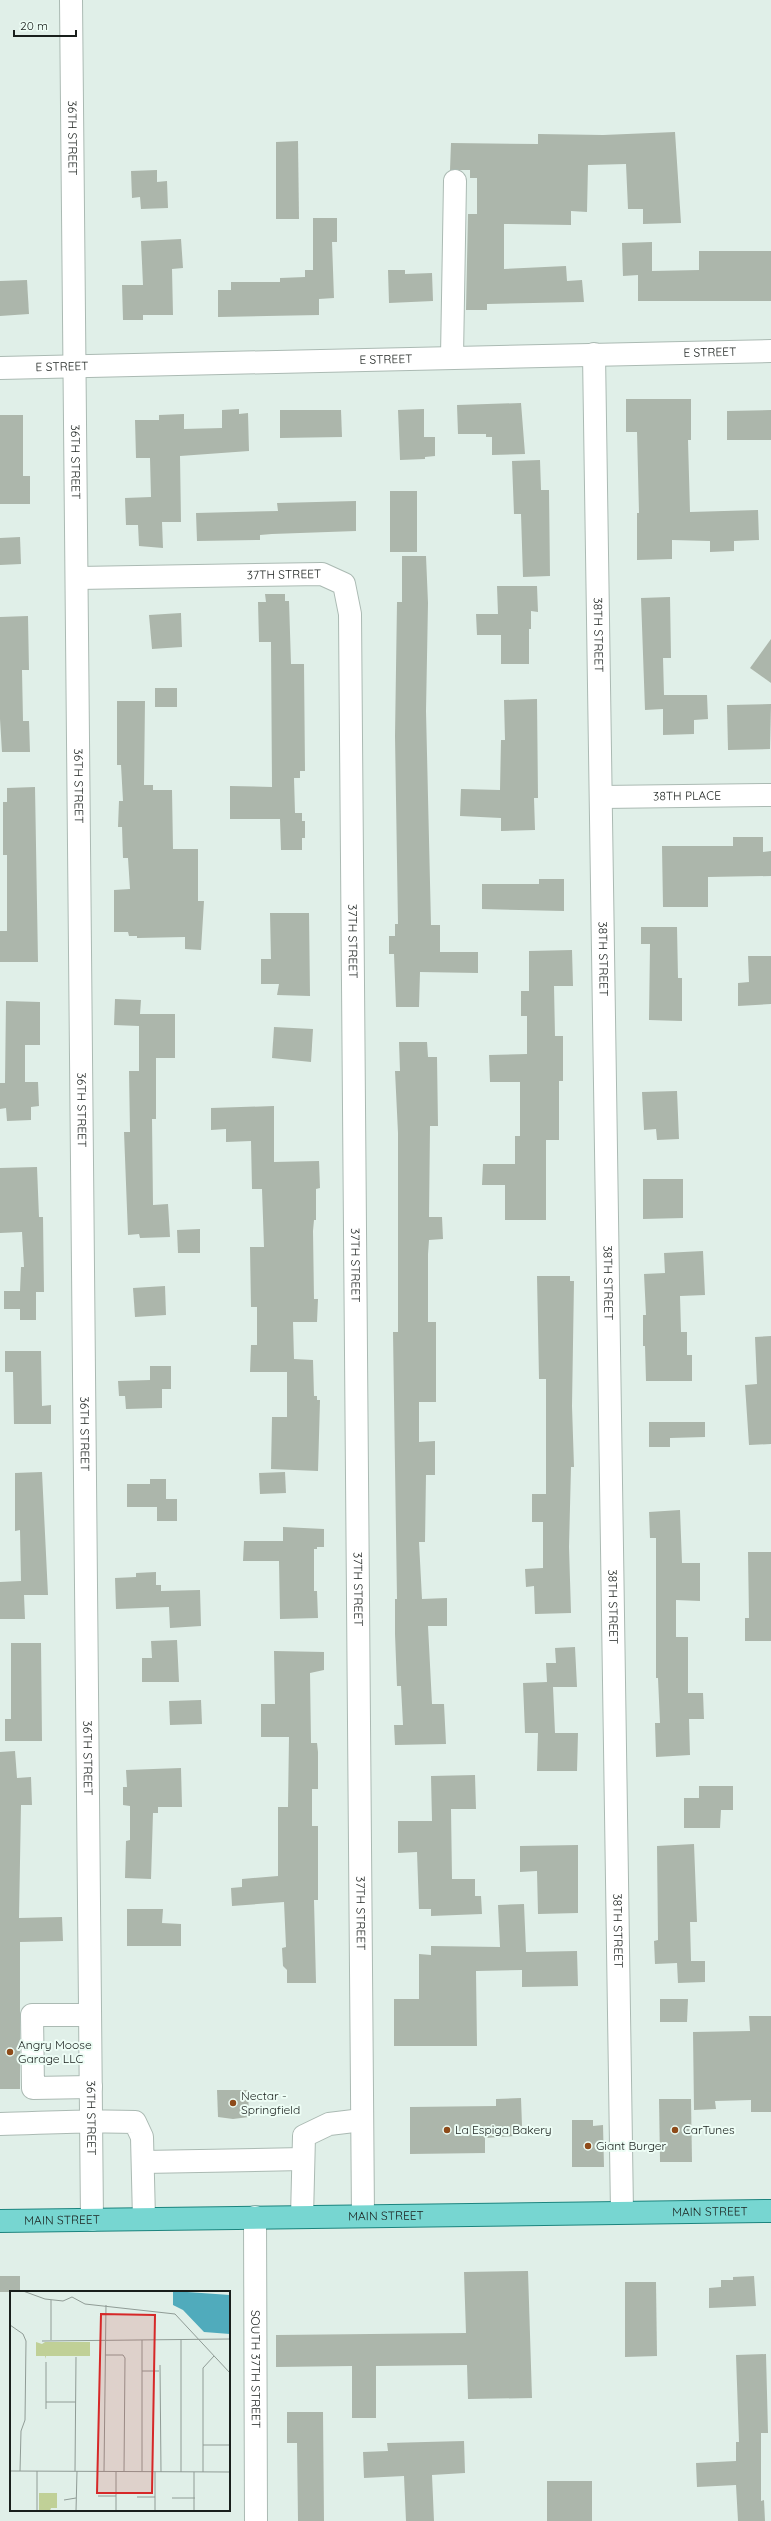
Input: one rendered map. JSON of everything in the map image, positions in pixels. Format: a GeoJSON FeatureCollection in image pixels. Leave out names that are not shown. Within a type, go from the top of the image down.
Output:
{"type":"FeatureCollection","features":[{"type":"Feature","properties":{"kind":"main road","name":"MAIN STREET"},"geometry":{"type":"LineString","coordinates":[[0,2221],[771,2210]]}},
{"type":"Feature","properties":{"kind":"street","name":"36TH STREET"},"geometry":{"type":"LineString","coordinates":[[71,0],[74,366],[78,578],[92,2220]]}},
{"type":"Feature","properties":{"kind":"street"},"geometry":{"type":"LineString","coordinates":[[452,357],[455,181]]}},
{"type":"Feature","properties":{"kind":"street","name":"E STREET"},"geometry":{"type":"LineString","coordinates":[[0,368],[771,351]]}},
{"type":"Feature","properties":{"kind":"street","name":"38TH STREET"},"geometry":{"type":"LineString","coordinates":[[594,354],[602,797],[622,2212]]}},
{"type":"Feature","properties":{"kind":"street","name":"37TH STREET"},"geometry":{"type":"LineString","coordinates":[[78,578],[322,574],[344,584],[350,614],[363,2216]]}},
{"type":"Feature","properties":{"kind":"street","name":"38TH PLACE"},"geometry":{"type":"LineString","coordinates":[[602,797],[771,795]]}},
{"type":"Feature","properties":{"kind":"street"},"geometry":{"type":"LineString","coordinates":[[90,2015],[32,2015],[33,2088],[91,2087]]}},
{"type":"Feature","properties":{"kind":"street"},"geometry":{"type":"LineString","coordinates":[[0,2124],[60,2123],[91,2120],[135,2122],[142,2137],[144,2219]]}},
{"type":"Feature","properties":{"kind":"street"},"geometry":{"type":"LineString","coordinates":[[302,2217],[304,2136],[329,2124],[362,2120]]}},
{"type":"Feature","properties":{"kind":"street"},"geometry":{"type":"LineString","coordinates":[[143,2162],[303,2159]]}},
{"type":"Feature","properties":{"kind":"street","name":"SOUTH 37TH STREET"},"geometry":{"type":"LineString","coordinates":[[255,2217],[256,2521]]}},
{"type":"Feature","properties":{"kind":"building"},"geometry":{"type":"Polygon","coordinates":[[[675,132],[681,223],[643,224],[643,209],[628,209],[626,164],[588,165],[587,212],[571,211],[571,225],[504,224],[504,269],[566,266],[567,281],[582,280],[584,302],[487,304],[487,310],[466,310],[468,214],[477,214],[477,178],[470,178],[470,170],[450,170],[451,143],[538,144],[538,134],[603,135],[675,132]]]}},
{"type":"Feature","properties":{"kind":"building"},"geometry":{"type":"Polygon","coordinates":[[[298,141],[299,219],[276,219],[276,142],[298,141]]]}},
{"type":"Feature","properties":{"kind":"building"},"geometry":{"type":"Polygon","coordinates":[[[157,170],[157,182],[167,181],[168,208],[141,209],[140,197],[132,198],[131,171],[157,170]]]}},
{"type":"Feature","properties":{"kind":"building"},"geometry":{"type":"Polygon","coordinates":[[[313,218],[337,218],[337,242],[332,242],[334,298],[319,299],[319,315],[218,317],[218,290],[231,290],[231,282],[280,282],[280,278],[305,277],[305,270],[313,270],[313,218]]]}},
{"type":"Feature","properties":{"kind":"building"},"geometry":{"type":"Polygon","coordinates":[[[181,239],[183,268],[172,269],[173,315],[143,315],[143,320],[123,320],[122,285],[143,285],[141,241],[181,239]]]}},
{"type":"Feature","properties":{"kind":"building"},"geometry":{"type":"Polygon","coordinates":[[[652,242],[652,271],[699,270],[699,251],[771,251],[771,301],[638,301],[638,275],[623,276],[622,243],[652,242]]]}},
{"type":"Feature","properties":{"kind":"building"},"geometry":{"type":"Polygon","coordinates":[[[388,270],[405,270],[405,274],[432,273],[433,301],[389,303],[388,270]]]}},
{"type":"Feature","properties":{"kind":"building"},"geometry":{"type":"Polygon","coordinates":[[[27,280],[29,314],[0,316],[0,281],[27,280]]]}},
{"type":"Feature","properties":{"kind":"building"},"geometry":{"type":"Polygon","coordinates":[[[626,399],[691,399],[691,440],[688,440],[690,512],[758,510],[759,540],[734,541],[734,551],[710,552],[710,541],[672,540],[672,559],[637,560],[637,513],[639,513],[637,432],[626,432],[626,399]]]}},
{"type":"Feature","properties":{"kind":"building"},"geometry":{"type":"Polygon","coordinates":[[[521,403],[525,454],[492,455],[492,437],[486,437],[486,434],[458,434],[457,405],[521,403]]]}},
{"type":"Feature","properties":{"kind":"building"},"geometry":{"type":"Polygon","coordinates":[[[239,409],[239,414],[248,413],[249,451],[180,456],[181,522],[162,522],[163,548],[139,546],[138,525],[126,525],[125,498],[151,497],[150,458],[136,458],[135,420],[159,420],[159,415],[184,414],[184,429],[222,428],[222,410],[239,409]]]}},
{"type":"Feature","properties":{"kind":"building"},"geometry":{"type":"Polygon","coordinates":[[[424,409],[424,437],[435,437],[435,456],[425,457],[425,459],[400,460],[398,410],[424,409]]]}},
{"type":"Feature","properties":{"kind":"building"},"geometry":{"type":"Polygon","coordinates":[[[280,410],[341,410],[342,437],[280,438],[280,410]]]}},
{"type":"Feature","properties":{"kind":"building"},"geometry":{"type":"Polygon","coordinates":[[[771,410],[771,440],[727,440],[727,411],[771,410]]]}},
{"type":"Feature","properties":{"kind":"building"},"geometry":{"type":"Polygon","coordinates":[[[0,415],[23,415],[23,476],[30,476],[30,504],[0,504],[0,415]]]}},
{"type":"Feature","properties":{"kind":"building"},"geometry":{"type":"Polygon","coordinates":[[[540,460],[541,490],[549,490],[550,576],[523,577],[521,514],[514,514],[512,461],[540,460]]]}},
{"type":"Feature","properties":{"kind":"building"},"geometry":{"type":"Polygon","coordinates":[[[390,491],[417,491],[417,552],[390,552],[390,491]]]}},
{"type":"Feature","properties":{"kind":"building"},"geometry":{"type":"Polygon","coordinates":[[[356,501],[356,531],[260,535],[260,540],[197,541],[196,513],[278,511],[277,503],[356,501]]]}},
{"type":"Feature","properties":{"kind":"building"},"geometry":{"type":"Polygon","coordinates":[[[20,537],[21,564],[0,565],[0,538],[20,537]]]}},
{"type":"Feature","properties":{"kind":"building"},"geometry":{"type":"Polygon","coordinates":[[[402,556],[426,556],[428,603],[426,711],[431,925],[440,925],[440,952],[478,952],[478,973],[420,972],[419,1007],[396,1007],[394,954],[389,954],[389,936],[395,936],[395,924],[398,924],[395,736],[397,602],[402,602],[402,556]]]}},
{"type":"Feature","properties":{"kind":"building"},"geometry":{"type":"Polygon","coordinates":[[[497,586],[537,586],[538,612],[531,611],[531,629],[529,629],[529,664],[501,664],[501,635],[477,635],[476,614],[498,614],[497,586]]]}},
{"type":"Feature","properties":{"kind":"building"},"geometry":{"type":"Polygon","coordinates":[[[265,594],[285,594],[285,601],[289,601],[291,664],[304,664],[305,771],[300,771],[300,778],[294,778],[295,813],[302,813],[302,821],[305,821],[305,838],[302,838],[302,850],[281,850],[280,819],[230,819],[230,786],[272,787],[271,642],[259,642],[258,602],[266,602],[265,594]]]}},
{"type":"Feature","properties":{"kind":"building"},"geometry":{"type":"Polygon","coordinates":[[[670,597],[671,658],[663,658],[664,695],[707,695],[708,719],[694,720],[694,734],[663,735],[663,709],[645,710],[641,598],[670,597]]]}},
{"type":"Feature","properties":{"kind":"building"},"geometry":{"type":"Polygon","coordinates":[[[181,613],[182,647],[152,649],[149,615],[181,613]]]}},
{"type":"Feature","properties":{"kind":"building"},"geometry":{"type":"Polygon","coordinates":[[[28,616],[29,670],[22,670],[23,721],[29,721],[30,752],[2,752],[0,719],[0,617],[28,616]]]}},
{"type":"Feature","properties":{"kind":"building"},"geometry":{"type":"Polygon","coordinates":[[[771,639],[771,683],[750,668],[771,639]]]}},
{"type":"Feature","properties":{"kind":"building"},"geometry":{"type":"Polygon","coordinates":[[[155,688],[177,688],[177,707],[155,707],[155,688]]]}},
{"type":"Feature","properties":{"kind":"building"},"geometry":{"type":"Polygon","coordinates":[[[537,699],[538,798],[534,798],[535,830],[501,831],[501,818],[460,816],[461,789],[500,790],[501,740],[505,740],[504,700],[537,699]]]}},
{"type":"Feature","properties":{"kind":"building"},"geometry":{"type":"Polygon","coordinates":[[[117,701],[145,701],[144,785],[153,785],[153,790],[172,790],[173,849],[198,849],[198,901],[204,901],[201,950],[185,949],[185,937],[137,938],[137,936],[129,936],[128,932],[114,932],[114,890],[130,889],[128,858],[123,858],[122,827],[118,827],[119,801],[123,801],[121,765],[117,765],[117,701]]]}},
{"type":"Feature","properties":{"kind":"building"},"geometry":{"type":"Polygon","coordinates":[[[771,704],[770,749],[728,750],[727,705],[771,704]]]}},
{"type":"Feature","properties":{"kind":"building"},"geometry":{"type":"Polygon","coordinates":[[[35,787],[38,962],[0,962],[0,931],[7,931],[7,855],[3,855],[3,802],[7,802],[7,788],[35,787]]]}},
{"type":"Feature","properties":{"kind":"building"},"geometry":{"type":"Polygon","coordinates":[[[733,837],[763,837],[763,852],[771,851],[771,876],[708,877],[708,907],[663,907],[662,846],[733,846],[733,837]]]}},
{"type":"Feature","properties":{"kind":"building"},"geometry":{"type":"Polygon","coordinates":[[[539,879],[564,879],[564,911],[482,909],[482,884],[539,884],[539,879]]]}},
{"type":"Feature","properties":{"kind":"building"},"geometry":{"type":"Polygon","coordinates":[[[270,913],[309,913],[310,996],[277,995],[279,984],[261,984],[261,959],[271,959],[270,913]]]}},
{"type":"Feature","properties":{"kind":"building"},"geometry":{"type":"Polygon","coordinates":[[[641,927],[677,927],[678,978],[682,978],[682,1021],[649,1020],[650,944],[641,944],[641,927]]]}},
{"type":"Feature","properties":{"kind":"building"},"geometry":{"type":"Polygon","coordinates":[[[572,950],[573,986],[554,986],[555,1036],[563,1036],[563,1081],[559,1081],[559,1140],[546,1140],[546,1220],[505,1220],[505,1185],[482,1185],[483,1164],[515,1164],[515,1136],[520,1136],[520,1082],[490,1082],[489,1055],[527,1054],[527,1016],[521,1016],[521,991],[529,991],[529,951],[572,950]]]}},
{"type":"Feature","properties":{"kind":"building"},"geometry":{"type":"Polygon","coordinates":[[[748,956],[771,956],[771,1004],[738,1006],[738,983],[749,982],[748,956]]]}},
{"type":"Feature","properties":{"kind":"building"},"geometry":{"type":"Polygon","coordinates":[[[115,999],[141,1000],[140,1014],[175,1014],[175,1058],[156,1058],[156,1119],[152,1119],[153,1205],[168,1204],[170,1237],[140,1238],[139,1234],[128,1235],[124,1132],[130,1132],[129,1071],[139,1071],[139,1026],[114,1025],[115,999]]]}},
{"type":"Feature","properties":{"kind":"building"},"geometry":{"type":"Polygon","coordinates":[[[6,1001],[40,1002],[40,1045],[25,1045],[25,1082],[38,1082],[39,1106],[31,1107],[31,1120],[7,1121],[6,1108],[0,1109],[0,1083],[5,1083],[6,1001]]]}},
{"type":"Feature","properties":{"kind":"building"},"geometry":{"type":"Polygon","coordinates":[[[274,1027],[313,1029],[311,1062],[272,1058],[274,1027]]]}},
{"type":"Feature","properties":{"kind":"building"},"geometry":{"type":"Polygon","coordinates":[[[399,1042],[427,1042],[428,1057],[437,1057],[438,1126],[430,1126],[429,1217],[442,1217],[443,1239],[429,1240],[428,1254],[428,1322],[436,1322],[436,1402],[419,1402],[419,1442],[435,1441],[435,1475],[426,1475],[425,1542],[419,1542],[422,1599],[447,1598],[447,1626],[428,1626],[432,1704],[444,1704],[446,1744],[395,1745],[394,1725],[403,1725],[401,1686],[397,1686],[395,1634],[395,1599],[397,1599],[393,1332],[398,1332],[398,1133],[395,1071],[400,1071],[399,1042]]]}},
{"type":"Feature","properties":{"kind":"building"},"geometry":{"type":"Polygon","coordinates":[[[677,1091],[679,1139],[657,1140],[656,1129],[644,1130],[642,1092],[677,1091]]]}},
{"type":"Feature","properties":{"kind":"building"},"geometry":{"type":"Polygon","coordinates":[[[274,1106],[274,1162],[319,1161],[320,1188],[316,1189],[316,1220],[314,1220],[313,1231],[314,1299],[318,1299],[317,1322],[293,1322],[294,1359],[313,1360],[314,1396],[317,1396],[317,1400],[320,1400],[318,1471],[271,1469],[272,1417],[287,1417],[287,1372],[250,1372],[251,1345],[257,1345],[257,1307],[251,1307],[250,1247],[264,1247],[262,1189],[252,1189],[251,1141],[226,1142],[226,1129],[211,1130],[211,1108],[274,1106]]]}},
{"type":"Feature","properties":{"kind":"building"},"geometry":{"type":"Polygon","coordinates":[[[37,1167],[39,1217],[43,1217],[44,1292],[36,1292],[36,1320],[20,1320],[20,1309],[4,1309],[4,1291],[20,1291],[21,1267],[24,1267],[22,1232],[0,1233],[0,1168],[37,1167]]]}},
{"type":"Feature","properties":{"kind":"building"},"geometry":{"type":"Polygon","coordinates":[[[643,1179],[683,1179],[683,1218],[643,1219],[643,1179]]]}},
{"type":"Feature","properties":{"kind":"building"},"geometry":{"type":"Polygon","coordinates":[[[200,1229],[200,1253],[178,1253],[177,1230],[200,1229]]]}},
{"type":"Feature","properties":{"kind":"building"},"geometry":{"type":"Polygon","coordinates":[[[703,1251],[705,1295],[680,1296],[681,1332],[687,1332],[687,1355],[692,1355],[692,1381],[646,1381],[645,1346],[643,1346],[643,1315],[646,1315],[644,1274],[665,1273],[664,1253],[703,1251]]]}},
{"type":"Feature","properties":{"kind":"building"},"geometry":{"type":"Polygon","coordinates":[[[537,1276],[570,1276],[570,1281],[574,1281],[572,1406],[574,1467],[571,1467],[569,1547],[571,1613],[535,1614],[534,1586],[526,1587],[525,1569],[543,1568],[543,1522],[532,1522],[532,1494],[546,1494],[546,1379],[539,1379],[537,1276]]]}},
{"type":"Feature","properties":{"kind":"building"},"geometry":{"type":"Polygon","coordinates":[[[165,1286],[166,1315],[135,1317],[133,1288],[165,1286]]]}},
{"type":"Feature","properties":{"kind":"building"},"geometry":{"type":"Polygon","coordinates":[[[771,1336],[771,1444],[749,1445],[745,1385],[757,1384],[755,1337],[771,1336]]]}},
{"type":"Feature","properties":{"kind":"building"},"geometry":{"type":"Polygon","coordinates":[[[5,1351],[41,1351],[42,1406],[51,1405],[51,1424],[14,1424],[13,1372],[5,1372],[5,1351]]]}},
{"type":"Feature","properties":{"kind":"building"},"geometry":{"type":"Polygon","coordinates":[[[150,1366],[171,1366],[171,1389],[162,1389],[162,1408],[126,1409],[125,1396],[119,1396],[118,1381],[150,1380],[150,1366]]]}},
{"type":"Feature","properties":{"kind":"building"},"geometry":{"type":"Polygon","coordinates":[[[649,1422],[705,1422],[705,1437],[670,1438],[670,1447],[649,1447],[649,1422]]]}},
{"type":"Feature","properties":{"kind":"building"},"geometry":{"type":"Polygon","coordinates":[[[42,1472],[48,1595],[24,1595],[25,1619],[0,1619],[0,1582],[21,1581],[20,1530],[15,1531],[15,1473],[42,1472]]]}},
{"type":"Feature","properties":{"kind":"building"},"geometry":{"type":"Polygon","coordinates":[[[285,1472],[286,1493],[260,1494],[259,1473],[285,1472]]]}},
{"type":"Feature","properties":{"kind":"building"},"geometry":{"type":"Polygon","coordinates":[[[150,1479],[166,1479],[166,1499],[177,1499],[177,1521],[157,1521],[157,1507],[127,1507],[127,1484],[150,1484],[150,1479]]]}},
{"type":"Feature","properties":{"kind":"building"},"geometry":{"type":"Polygon","coordinates":[[[680,1510],[682,1563],[700,1563],[700,1601],[676,1600],[676,1637],[688,1637],[688,1693],[703,1693],[704,1719],[689,1719],[690,1755],[656,1757],[655,1723],[660,1723],[658,1678],[656,1678],[656,1538],[650,1538],[649,1512],[680,1510]]]}},
{"type":"Feature","properties":{"kind":"building"},"geometry":{"type":"Polygon","coordinates":[[[283,1527],[324,1529],[324,1547],[317,1547],[317,1549],[314,1549],[314,1591],[317,1591],[318,1618],[280,1619],[279,1561],[243,1561],[244,1541],[283,1541],[283,1527]]]}},
{"type":"Feature","properties":{"kind":"building"},"geometry":{"type":"Polygon","coordinates":[[[748,1552],[771,1552],[771,1641],[745,1641],[745,1618],[749,1618],[748,1552]]]}},
{"type":"Feature","properties":{"kind":"building"},"geometry":{"type":"Polygon","coordinates":[[[156,1572],[156,1585],[161,1585],[161,1591],[200,1590],[201,1626],[170,1628],[169,1607],[116,1609],[115,1578],[136,1577],[136,1573],[156,1572]]]}},
{"type":"Feature","properties":{"kind":"building"},"geometry":{"type":"Polygon","coordinates":[[[177,1640],[179,1682],[142,1682],[142,1658],[152,1658],[151,1641],[177,1640]]]}},
{"type":"Feature","properties":{"kind":"building"},"geometry":{"type":"Polygon","coordinates":[[[11,1643],[41,1643],[42,1741],[5,1741],[5,1719],[11,1719],[11,1643]]]}},
{"type":"Feature","properties":{"kind":"building"},"geometry":{"type":"Polygon","coordinates":[[[575,1647],[577,1687],[553,1687],[555,1733],[578,1733],[577,1771],[537,1771],[538,1733],[525,1733],[523,1683],[547,1682],[546,1663],[556,1663],[555,1648],[575,1647]]]}},
{"type":"Feature","properties":{"kind":"building"},"geometry":{"type":"Polygon","coordinates":[[[274,1651],[324,1652],[324,1670],[310,1673],[311,1743],[317,1743],[318,1752],[318,1789],[312,1789],[312,1826],[318,1826],[318,1900],[314,1900],[316,1983],[287,1983],[287,1970],[283,1966],[282,1948],[286,1947],[284,1902],[232,1906],[231,1888],[242,1887],[242,1879],[278,1876],[278,1807],[288,1807],[289,1737],[261,1737],[261,1704],[275,1704],[274,1651]]]}},
{"type":"Feature","properties":{"kind":"building"},"geometry":{"type":"Polygon","coordinates":[[[201,1700],[202,1724],[170,1725],[169,1701],[201,1700]]]}},
{"type":"Feature","properties":{"kind":"building"},"geometry":{"type":"Polygon","coordinates":[[[15,1751],[17,1778],[31,1777],[32,1805],[21,1805],[19,1918],[62,1917],[63,1941],[20,1942],[20,2089],[0,2089],[0,1752],[15,1751]]]}},
{"type":"Feature","properties":{"kind":"building"},"geometry":{"type":"Polygon","coordinates":[[[181,1768],[182,1807],[158,1807],[158,1813],[153,1813],[151,1879],[125,1878],[126,1841],[130,1840],[130,1806],[123,1805],[123,1787],[127,1787],[126,1770],[181,1768]]]}},
{"type":"Feature","properties":{"kind":"building"},"geometry":{"type":"Polygon","coordinates":[[[475,1775],[476,1809],[451,1809],[452,1879],[475,1879],[475,1896],[481,1896],[482,1914],[431,1916],[431,1909],[419,1909],[417,1852],[398,1853],[398,1821],[432,1821],[431,1776],[475,1775]]]}},
{"type":"Feature","properties":{"kind":"building"},"geometry":{"type":"Polygon","coordinates":[[[699,1786],[733,1786],[733,1810],[721,1810],[720,1828],[684,1828],[684,1798],[699,1798],[699,1786]]]}},
{"type":"Feature","properties":{"kind":"building"},"geometry":{"type":"Polygon","coordinates":[[[694,1844],[697,1922],[690,1922],[691,1961],[705,1961],[705,1982],[678,1983],[677,1963],[655,1964],[654,1941],[658,1940],[657,1846],[694,1844]]]}},
{"type":"Feature","properties":{"kind":"building"},"geometry":{"type":"Polygon","coordinates":[[[578,1845],[578,1913],[538,1914],[537,1871],[520,1872],[520,1846],[578,1845]]]}},
{"type":"Feature","properties":{"kind":"building"},"geometry":{"type":"Polygon","coordinates":[[[524,1904],[526,1952],[577,1951],[578,1986],[522,1987],[522,1970],[476,1971],[477,2046],[394,2046],[394,1999],[419,1999],[419,1954],[431,1955],[431,1946],[500,1947],[498,1905],[524,1904]]]}},
{"type":"Feature","properties":{"kind":"building"},"geometry":{"type":"Polygon","coordinates":[[[127,1909],[163,1909],[162,1923],[181,1924],[181,1946],[127,1946],[127,1909]]]}},
{"type":"Feature","properties":{"kind":"building"},"geometry":{"type":"Polygon","coordinates":[[[660,1999],[688,1999],[687,2022],[660,2022],[660,1999]]]}},
{"type":"Feature","properties":{"kind":"building"},"geometry":{"type":"Polygon","coordinates":[[[749,2016],[771,2016],[771,2112],[751,2112],[751,2100],[715,2101],[716,2109],[694,2110],[693,2032],[750,2031],[749,2016]]]}},
{"type":"Feature","properties":{"kind":"building","name":"Nectar - Springfield"},"geometry":{"type":"Polygon","coordinates":[[[217,2090],[248,2090],[249,2117],[233,2119],[218,2117],[217,2090]]]}},
{"type":"Feature","properties":{"kind":"building","name":"La Espiga Bakery"},"geometry":{"type":"Polygon","coordinates":[[[521,2098],[522,2126],[514,2127],[514,2136],[485,2138],[485,2153],[410,2154],[410,2107],[496,2106],[496,2099],[521,2098]]]}},
{"type":"Feature","properties":{"kind":"building","name":"CarTunes"},"geometry":{"type":"Polygon","coordinates":[[[659,2099],[691,2099],[692,2162],[660,2162],[659,2099]]]}},
{"type":"Feature","properties":{"kind":"building","name":"Giant Burger"},"geometry":{"type":"Polygon","coordinates":[[[572,2120],[593,2120],[593,2126],[603,2125],[604,2167],[572,2167],[572,2120]]]}},
{"type":"Feature","properties":{"kind":"building"},"geometry":{"type":"Polygon","coordinates":[[[528,2271],[532,2398],[468,2399],[467,2365],[376,2366],[376,2418],[352,2418],[352,2366],[276,2367],[276,2335],[466,2333],[464,2272],[528,2271]]]}},
{"type":"Feature","properties":{"kind":"building"},"geometry":{"type":"Polygon","coordinates":[[[0,2276],[20,2276],[20,2291],[0,2292],[0,2276]]]}},
{"type":"Feature","properties":{"kind":"building"},"geometry":{"type":"Polygon","coordinates":[[[754,2276],[756,2306],[709,2308],[709,2288],[721,2287],[721,2280],[733,2280],[733,2277],[754,2276]]]}},
{"type":"Feature","properties":{"kind":"building"},"geometry":{"type":"Polygon","coordinates":[[[625,2282],[656,2282],[657,2356],[625,2357],[625,2282]]]}},
{"type":"Feature","properties":{"kind":"building"},"geometry":{"type":"Polygon","coordinates":[[[766,2354],[768,2433],[761,2433],[761,2501],[764,2500],[765,2521],[738,2521],[736,2485],[697,2487],[696,2463],[736,2461],[736,2442],[739,2442],[736,2355],[766,2354]]]}},
{"type":"Feature","properties":{"kind":"building"},"geometry":{"type":"Polygon","coordinates":[[[287,2412],[323,2412],[324,2521],[298,2521],[297,2443],[287,2443],[287,2412]]]}},
{"type":"Feature","properties":{"kind":"building"},"geometry":{"type":"Polygon","coordinates":[[[464,2441],[465,2473],[432,2475],[434,2521],[406,2521],[404,2476],[364,2478],[363,2452],[388,2451],[387,2443],[464,2441]]]}},
{"type":"Feature","properties":{"kind":"building"},"geometry":{"type":"Polygon","coordinates":[[[547,2481],[592,2481],[592,2521],[547,2521],[547,2481]]]}},
{"type":"Feature","properties":{"kind":"place","name":"Angry Moose Garage LLC"},"geometry":{"type":"Point","coordinates":[10,2052]}},
{"type":"Feature","properties":{"kind":"place","name":"Nectar - Springfield"},"geometry":{"type":"Point","coordinates":[233,2103]}},
{"type":"Feature","properties":{"kind":"place","name":"La Espiga Bakery"},"geometry":{"type":"Point","coordinates":[447,2130]}},
{"type":"Feature","properties":{"kind":"place","name":"CarTunes"},"geometry":{"type":"Point","coordinates":[675,2130]}},
{"type":"Feature","properties":{"kind":"place","name":"Giant Burger"},"geometry":{"type":"Point","coordinates":[588,2146]}}]}
